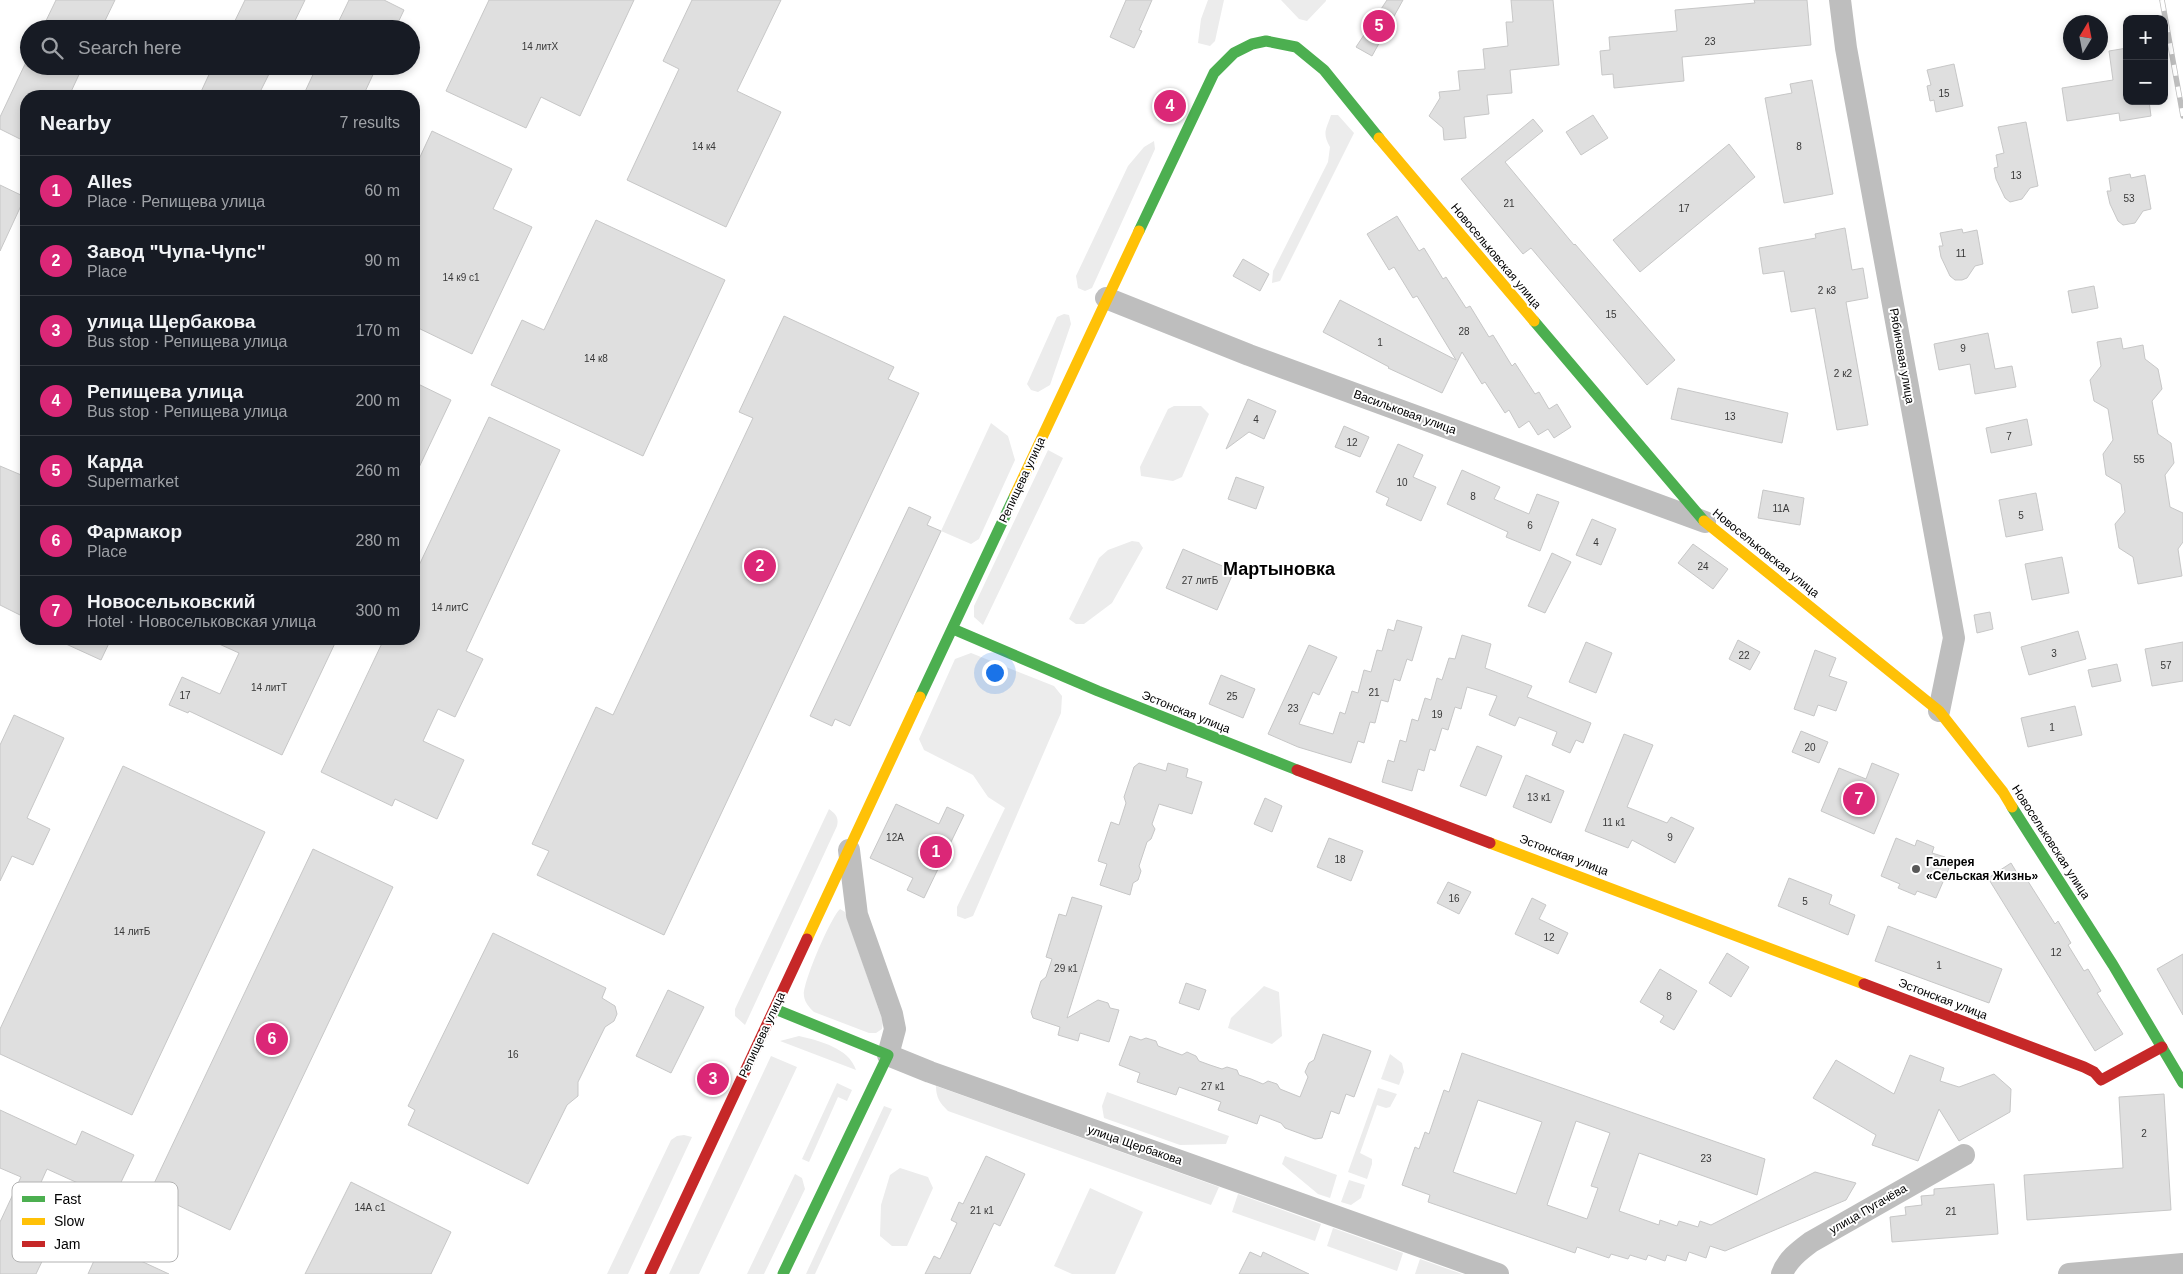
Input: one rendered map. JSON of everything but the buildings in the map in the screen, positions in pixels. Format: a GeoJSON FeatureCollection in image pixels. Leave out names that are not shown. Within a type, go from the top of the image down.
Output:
{"type":"FeatureCollection","features":[{"type":"Feature","properties":{"kind":"street","name":"Рябиновая улица"},"geometry":{"type":"LineString","coordinates":[[1840,0],[1846,48],[1954,638],[1939,710]]}},
{"type":"Feature","properties":{"kind":"street","name":"Новосельковская улица"},"geometry":{"type":"LineString","coordinates":[[1252,44],[1266,41],[1296,47],[1324,70],[1385,146],[1705,522],[1939,710],[2003,792],[2113,965],[2183,1083]]}},
{"type":"Feature","properties":{"kind":"street","name":"Репищева улица"},"geometry":{"type":"LineString","coordinates":[[650,1274],[1106,298],[1214,73],[1234,53],[1252,44]]}},
{"type":"Feature","properties":{"kind":"street","name":"Васильковая улица"},"geometry":{"type":"LineString","coordinates":[[1106,298],[1249,355],[1705,522]]}},
{"type":"Feature","properties":{"kind":"street","name":"Эстонская улица"},"geometry":{"type":"LineString","coordinates":[[953,629],[1098,691],[1240,748],[2074,1064],[2094,1072],[2101,1080],[2162,1047]]}},
{"type":"Feature","properties":{"kind":"street"},"geometry":{"type":"LineString","coordinates":[[782,1274],[888,1055],[894,1028],[892,1014],[857,914],[849,850]]}},
{"type":"Feature","properties":{"kind":"street","name":"улица Щербакова"},"geometry":{"type":"LineString","coordinates":[[775,1009],[939,1075],[1498,1274]]}},
{"type":"Feature","properties":{"kind":"street","name":"улица Пугачёва"},"geometry":{"type":"LineString","coordinates":[[1782,1274],[1784,1267],[1796,1253],[1811,1242],[1964,1155]]}},
{"type":"Feature","properties":{"kind":"street"},"geometry":{"type":"LineString","coordinates":[[2069,1274],[2183,1264]]}},
{"type":"Feature","properties":{"kind":"shaded area"},"geometry":{"type":"Polygon","coordinates":[[[1208,0],[1224,0],[1215,41],[1210,46],[1198,43],[1201,19],[1208,0]]]}},
{"type":"Feature","properties":{"kind":"shaded area"},"geometry":{"type":"Polygon","coordinates":[[[1281,0],[1326,1],[1307,21],[1299,19],[1281,0]]]}},
{"type":"Feature","properties":{"kind":"shaded area"},"geometry":{"type":"Polygon","coordinates":[[[1331,115],[1338,115],[1354,133],[1280,281],[1272,283],[1273,271],[1328,162],[1330,147],[1326,138],[1326,131],[1331,115]]]}},
{"type":"Feature","properties":{"kind":"shaded area"},"geometry":{"type":"Polygon","coordinates":[[[1154,141],[1155,149],[1092,288],[1085,291],[1078,288],[1076,276],[1128,166],[1144,147],[1154,141]]]}},
{"type":"Feature","properties":{"kind":"shaded area"},"geometry":{"type":"Polygon","coordinates":[[[1064,314],[1069,315],[1071,324],[1050,385],[1038,392],[1031,390],[1027,384],[1057,317],[1064,314]]]}},
{"type":"Feature","properties":{"kind":"shaded area"},"geometry":{"type":"Polygon","coordinates":[[[1174,406],[1201,406],[1209,414],[1182,477],[1173,481],[1141,476],[1140,467],[1168,409],[1174,406]]]}},
{"type":"Feature","properties":{"kind":"shaded area"},"geometry":{"type":"Polygon","coordinates":[[[991,423],[1008,436],[1015,460],[979,539],[971,544],[941,531],[991,423]]]}},
{"type":"Feature","properties":{"kind":"shaded area"},"geometry":{"type":"Polygon","coordinates":[[[1048,450],[1063,458],[983,625],[974,617],[974,606],[1048,450]]]}},
{"type":"Feature","properties":{"kind":"shaded area"},"geometry":{"type":"Polygon","coordinates":[[[1132,541],[1139,542],[1143,548],[1112,603],[1084,624],[1076,624],[1069,619],[1099,558],[1108,550],[1132,541]]]}},
{"type":"Feature","properties":{"kind":"shaded area"},"geometry":{"type":"Polygon","coordinates":[[[971,653],[1054,686],[1062,696],[1061,713],[973,916],[965,919],[957,916],[957,907],[1005,808],[988,797],[973,775],[924,750],[919,739],[955,659],[971,653]]]}},
{"type":"Feature","properties":{"kind":"shaded area"},"geometry":{"type":"Polygon","coordinates":[[[829,809],[836,816],[837,826],[745,1025],[735,1016],[735,1009],[829,809]]]}},
{"type":"Feature","properties":{"kind":"shaded area"},"geometry":{"type":"Polygon","coordinates":[[[840,909],[845,912],[883,1022],[882,1029],[876,1033],[869,1033],[814,1012],[804,996],[812,965],[830,924],[840,909]]]}},
{"type":"Feature","properties":{"kind":"shaded area"},"geometry":{"type":"Polygon","coordinates":[[[1264,986],[1279,992],[1282,1036],[1272,1044],[1228,1028],[1231,1018],[1264,986]]]}},
{"type":"Feature","properties":{"kind":"shaded area"},"geometry":{"type":"Polygon","coordinates":[[[799,1036],[816,1040],[840,1051],[847,1056],[856,1070],[780,1041],[799,1036]]]}},
{"type":"Feature","properties":{"kind":"shaded area"},"geometry":{"type":"Polygon","coordinates":[[[1390,1054],[1402,1063],[1404,1072],[1399,1085],[1381,1079],[1390,1054]]]}},
{"type":"Feature","properties":{"kind":"shaded area"},"geometry":{"type":"Polygon","coordinates":[[[771,1056],[797,1067],[699,1274],[669,1274],[771,1056]]]}},
{"type":"Feature","properties":{"kind":"shaded area"},"geometry":{"type":"Polygon","coordinates":[[[837,1083],[852,1090],[847,1101],[838,1097],[809,1162],[802,1159],[837,1083]]]}},
{"type":"Feature","properties":{"kind":"shaded area"},"geometry":{"type":"Polygon","coordinates":[[[936,1086],[1219,1187],[1211,1205],[948,1111],[939,1100],[936,1086]]]}},
{"type":"Feature","properties":{"kind":"shaded area"},"geometry":{"type":"Polygon","coordinates":[[[1378,1088],[1397,1094],[1390,1107],[1386,1108],[1377,1105],[1360,1153],[1372,1159],[1367,1179],[1348,1172],[1378,1088]]]}},
{"type":"Feature","properties":{"kind":"shaded area"},"geometry":{"type":"Polygon","coordinates":[[[1107,1092],[1229,1136],[1226,1144],[1180,1145],[1104,1118],[1102,1106],[1107,1092]]]}},
{"type":"Feature","properties":{"kind":"shaded area"},"geometry":{"type":"Polygon","coordinates":[[[884,1106],[892,1109],[815,1274],[806,1274],[884,1106]]]}},
{"type":"Feature","properties":{"kind":"shaded area"},"geometry":{"type":"Polygon","coordinates":[[[677,1136],[692,1137],[628,1274],[607,1274],[671,1140],[677,1136]]]}},
{"type":"Feature","properties":{"kind":"shaded area"},"geometry":{"type":"Polygon","coordinates":[[[1285,1156],[1337,1175],[1330,1198],[1318,1194],[1282,1164],[1285,1156]]]}},
{"type":"Feature","properties":{"kind":"shaded area"},"geometry":{"type":"Polygon","coordinates":[[[900,1168],[928,1177],[933,1188],[907,1246],[892,1246],[880,1236],[881,1205],[890,1175],[900,1168]]]}},
{"type":"Feature","properties":{"kind":"shaded area"},"geometry":{"type":"Polygon","coordinates":[[[795,1174],[802,1178],[805,1189],[764,1274],[747,1274],[795,1174]]]}},
{"type":"Feature","properties":{"kind":"shaded area"},"geometry":{"type":"Polygon","coordinates":[[[1349,1180],[1365,1185],[1361,1198],[1351,1205],[1341,1202],[1349,1180]]]}},
{"type":"Feature","properties":{"kind":"shaded area"},"geometry":{"type":"Polygon","coordinates":[[[1090,1188],[1143,1212],[1115,1274],[1072,1274],[1054,1266],[1090,1188]]]}},
{"type":"Feature","properties":{"kind":"shaded area"},"geometry":{"type":"Polygon","coordinates":[[[1238,1194],[1321,1224],[1315,1241],[1232,1212],[1238,1194]]]}},
{"type":"Feature","properties":{"kind":"shaded area"},"geometry":{"type":"Polygon","coordinates":[[[1333,1228],[1403,1253],[1397,1271],[1327,1246],[1333,1228]]]}},
{"type":"Feature","properties":{"kind":"shaded area"},"geometry":{"type":"Polygon","coordinates":[[[1420,1259],[1462,1274],[1415,1274],[1420,1259]]]}},
{"type":"Feature","properties":{"kind":"railway"},"geometry":{"type":"LineString","coordinates":[[2162,0],[2183,116]]}},
{"type":"Feature","properties":{"kind":"traffic: fast"},"geometry":{"type":"LineString","coordinates":[[1139,231],[1214,73],[1234,53],[1252,44],[1266,41],[1296,47],[1324,70],[1379,138]]}},
{"type":"Feature","properties":{"kind":"traffic: fast"},"geometry":{"type":"LineString","coordinates":[[1534,321],[1704,521]]}},
{"type":"Feature","properties":{"kind":"traffic: fast"},"geometry":{"type":"LineString","coordinates":[[920,697],[1015,495]]}},
{"type":"Feature","properties":{"kind":"traffic: fast"},"geometry":{"type":"LineString","coordinates":[[953,629],[1098,691],[1297,770]]}},
{"type":"Feature","properties":{"kind":"traffic: fast"},"geometry":{"type":"LineString","coordinates":[[2012,807],[2113,965],[2183,1083]]}},
{"type":"Feature","properties":{"kind":"traffic: fast"},"geometry":{"type":"LineString","coordinates":[[775,1009],[888,1055],[783,1274]]}},
{"type":"Feature","properties":{"kind":"traffic: slow"},"geometry":{"type":"LineString","coordinates":[[1379,138],[1534,321]]}},
{"type":"Feature","properties":{"kind":"traffic: slow"},"geometry":{"type":"LineString","coordinates":[[1015,495],[1139,231]]}},
{"type":"Feature","properties":{"kind":"traffic: slow"},"geometry":{"type":"LineString","coordinates":[[1704,521],[1939,711],[2003,792],[2012,807]]}},
{"type":"Feature","properties":{"kind":"traffic: slow"},"geometry":{"type":"LineString","coordinates":[[807,939],[920,697]]}},
{"type":"Feature","properties":{"kind":"traffic: slow"},"geometry":{"type":"LineString","coordinates":[[1490,843],[1864,984]]}},
{"type":"Feature","properties":{"kind":"traffic: jam"},"geometry":{"type":"LineString","coordinates":[[1297,770],[1490,843]]}},
{"type":"Feature","properties":{"kind":"traffic: jam"},"geometry":{"type":"LineString","coordinates":[[650,1274],[807,939]]}},
{"type":"Feature","properties":{"kind":"traffic: jam"},"geometry":{"type":"LineString","coordinates":[[1864,984],[2084,1067],[2094,1072],[2101,1080],[2162,1047]]}},
{"type":"Feature","properties":{"kind":"place","name":"Карда"},"geometry":{"type":"Point","coordinates":[1379,26]}},
{"type":"Feature","properties":{"kind":"place","name":"Репищева улица"},"geometry":{"type":"Point","coordinates":[1170,106]}},
{"type":"Feature","properties":{"kind":"place","name":"Завод \"Чупа-Чупс\""},"geometry":{"type":"Point","coordinates":[760,566]}},
{"type":"Feature","properties":{"kind":"place","name":"Новосельковский"},"geometry":{"type":"Point","coordinates":[1859,799]}},
{"type":"Feature","properties":{"kind":"place","name":"Alles"},"geometry":{"type":"Point","coordinates":[936,852]}},
{"type":"Feature","properties":{"kind":"place","name":"Галерея «Сельская Жизнь»"},"geometry":{"type":"Point","coordinates":[1916,869]}},
{"type":"Feature","properties":{"kind":"place","name":"Фармакор"},"geometry":{"type":"Point","coordinates":[272,1039]}},
{"type":"Feature","properties":{"kind":"place","name":"улица Щербакова"},"geometry":{"type":"Point","coordinates":[713,1079]}},
{"type":"Feature","properties":{"kind":"district","name":"Мартыновка"},"geometry":{"type":"Point","coordinates":[1279,569]}}]}
